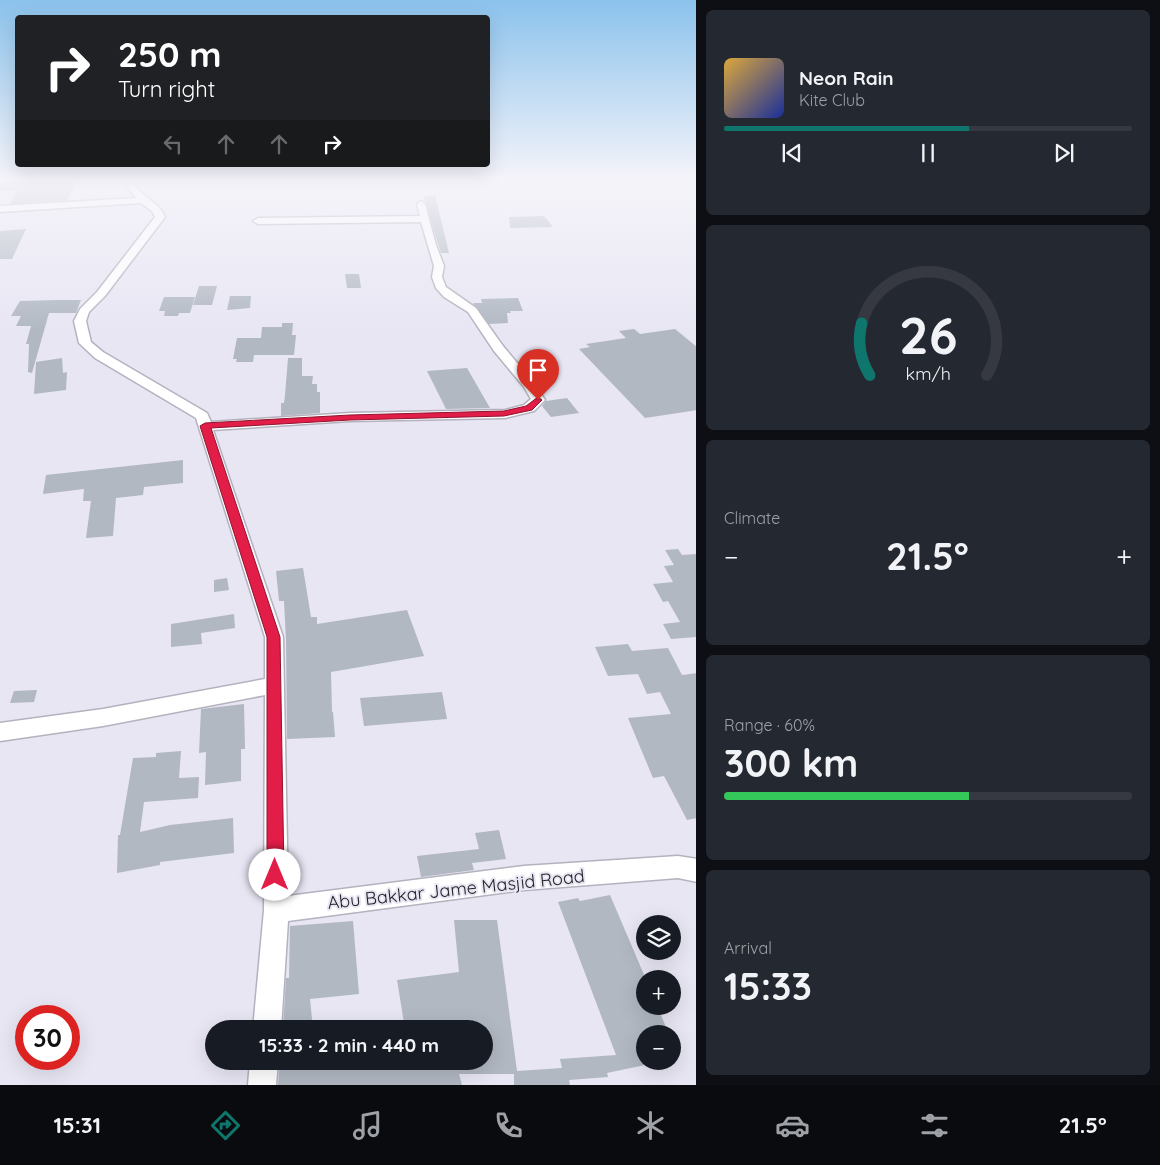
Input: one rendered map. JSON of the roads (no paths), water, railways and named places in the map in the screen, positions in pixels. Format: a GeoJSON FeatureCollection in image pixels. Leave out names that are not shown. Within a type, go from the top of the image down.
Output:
{"type":"FeatureCollection","features":[{"type":"Feature","properties":{"kind":"street"},"geometry":{"type":"LineString","coordinates":[[150,230],[101,294],[84,311],[80,321],[85,342],[99,356],[202,416],[274,637],[276,910],[268,1020]]}},
{"type":"Feature","properties":{"kind":"street"},"geometry":{"type":"LineString","coordinates":[[205,426],[350,417],[504,414],[529,408],[538,400],[533,388],[498,349],[473,311],[442,288],[437,277],[439,266],[427,230]]}},
{"type":"Feature","properties":{"kind":"street"},"geometry":{"type":"LineString","coordinates":[[0,732],[144,710],[274,685]]}},
{"type":"Feature","properties":{"kind":"street","name":"Abu Bakkar Jame Masjid Road"},"geometry":{"type":"LineString","coordinates":[[276,910],[524,878],[678,867],[696,871]]}},
{"type":"Feature","properties":{"kind":"street"},"geometry":{"type":"LineString","coordinates":[[262,1085],[263,1070]]}}]}
